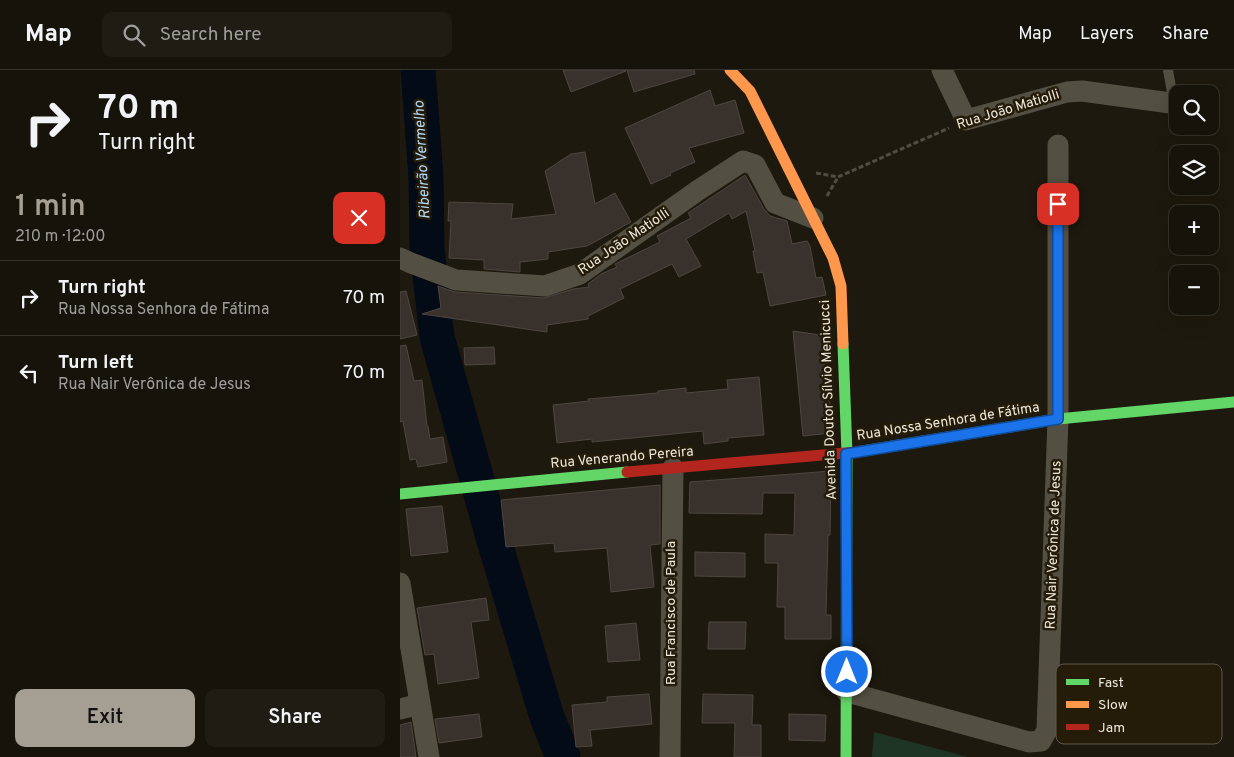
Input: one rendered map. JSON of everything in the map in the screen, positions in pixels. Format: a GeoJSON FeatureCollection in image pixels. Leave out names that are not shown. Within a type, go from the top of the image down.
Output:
{"type":"FeatureCollection","features":[{"type":"Feature","properties":{"kind":"main road","name":"Avenida Doutor Sílvio Menicucci"},"geometry":{"type":"LineString","coordinates":[[730,70],[750,91],[833,258],[841,286],[846,454],[846,757]]}},
{"type":"Feature","properties":{"kind":"main road","name":"Rua Nossa Senhora de Fátima"},"geometry":{"type":"LineString","coordinates":[[846,454],[1058,419],[1234,402]]}},
{"type":"Feature","properties":{"kind":"main road","name":"Rua Venerando Pereira"},"geometry":{"type":"LineString","coordinates":[[400,494],[672,468],[846,454]]}},
{"type":"Feature","properties":{"kind":"street"},"geometry":{"type":"LineString","coordinates":[[942,70],[966,120]]}},
{"type":"Feature","properties":{"kind":"street","name":"Rua João Matiolli"},"geometry":{"type":"LineString","coordinates":[[966,120],[1067,92],[1082,91],[1169,103]]}},
{"type":"Feature","properties":{"kind":"street","name":"Rua Nair Verônica de Jesus"},"geometry":{"type":"LineString","coordinates":[[847,692],[1029,742],[1042,742],[1048,730],[1058,419],[1058,145]]}},
{"type":"Feature","properties":{"kind":"street","name":"Rua João Matiolli"},"geometry":{"type":"LineString","coordinates":[[405,260],[456,280],[546,286],[580,274],[697,191],[743,161],[755,165],[775,204],[813,218]]}},
{"type":"Feature","properties":{"kind":"street","name":"Rua Francisco de Paula"},"geometry":{"type":"LineString","coordinates":[[670,757],[672,468]]}},
{"type":"Feature","properties":{"kind":"street"},"geometry":{"type":"LineString","coordinates":[[400,583],[410,707],[429,757]]}},
{"type":"Feature","properties":{"kind":"lane"},"geometry":{"type":"LineString","coordinates":[[1168,70],[1172,85]]}},
{"type":"Feature","properties":{"kind":"path","name":"Rua João Matiolli"},"geometry":{"type":"LineString","coordinates":[[788,167],[838,177],[966,120]]}},
{"type":"Feature","properties":{"kind":"green space"},"geometry":{"type":"Polygon","coordinates":[[[874,732],[968,757],[872,757],[874,732]]]}},
{"type":"Feature","properties":{"kind":"building"},"geometry":{"type":"Polygon","coordinates":[[[563,70],[626,70],[626,71],[571,92],[563,70]]]}},
{"type":"Feature","properties":{"kind":"building"},"geometry":{"type":"Polygon","coordinates":[[[627,70],[694,70],[695,74],[634,92],[627,70]]]}},
{"type":"Feature","properties":{"kind":"building"},"geometry":{"type":"Polygon","coordinates":[[[710,90],[715,106],[735,100],[744,133],[689,148],[695,162],[651,184],[625,128],[710,90]]]}},
{"type":"Feature","properties":{"kind":"building"},"geometry":{"type":"Polygon","coordinates":[[[585,152],[595,204],[615,193],[631,222],[587,246],[548,252],[548,259],[520,262],[520,272],[484,269],[484,260],[449,258],[451,221],[448,221],[449,202],[513,204],[511,219],[556,214],[545,171],[571,154],[585,152]]]}},
{"type":"Feature","properties":{"kind":"building"},"geometry":{"type":"Polygon","coordinates":[[[745,175],[770,216],[787,221],[792,244],[807,241],[810,246],[816,278],[822,277],[826,295],[770,306],[763,272],[757,273],[753,251],[755,251],[746,211],[732,219],[729,213],[686,239],[701,266],[679,277],[672,264],[620,289],[624,298],[588,316],[588,319],[547,325],[547,332],[422,314],[441,308],[438,286],[455,292],[544,298],[573,289],[589,287],[588,284],[601,274],[617,267],[615,264],[660,242],[657,236],[691,218],[688,213],[745,175]]]}},
{"type":"Feature","properties":{"kind":"building"},"geometry":{"type":"Polygon","coordinates":[[[406,291],[417,335],[400,339],[400,292],[406,291]]]}},
{"type":"Feature","properties":{"kind":"building"},"geometry":{"type":"Polygon","coordinates":[[[793,331],[827,336],[831,433],[803,436],[793,331]]]}},
{"type":"Feature","properties":{"kind":"building"},"geometry":{"type":"Polygon","coordinates":[[[406,345],[414,381],[422,380],[430,439],[443,437],[447,462],[418,467],[416,459],[410,460],[403,421],[400,422],[400,346],[406,345]]]}},
{"type":"Feature","properties":{"kind":"building"},"geometry":{"type":"Polygon","coordinates":[[[494,347],[495,364],[465,365],[464,348],[494,347]]]}},
{"type":"Feature","properties":{"kind":"building"},"geometry":{"type":"Polygon","coordinates":[[[759,377],[764,435],[728,438],[728,441],[704,444],[703,431],[592,442],[592,439],[557,443],[553,405],[589,401],[588,399],[658,393],[658,391],[686,388],[686,393],[728,389],[727,380],[759,377]]]}},
{"type":"Feature","properties":{"kind":"building"},"geometry":{"type":"Polygon","coordinates":[[[831,471],[826,615],[831,615],[831,639],[785,639],[785,607],[777,607],[778,563],[765,563],[765,534],[794,535],[795,493],[763,493],[762,514],[689,513],[690,482],[831,471]]]}},
{"type":"Feature","properties":{"kind":"building"},"geometry":{"type":"Polygon","coordinates":[[[660,485],[660,544],[650,545],[654,587],[611,592],[607,548],[555,552],[554,543],[506,547],[501,500],[660,485]]]}},
{"type":"Feature","properties":{"kind":"building"},"geometry":{"type":"Polygon","coordinates":[[[442,506],[448,552],[411,556],[406,509],[442,506]]]}},
{"type":"Feature","properties":{"kind":"building"},"geometry":{"type":"Polygon","coordinates":[[[695,552],[745,553],[745,577],[695,576],[695,552]]]}},
{"type":"Feature","properties":{"kind":"building"},"geometry":{"type":"Polygon","coordinates":[[[486,598],[489,620],[471,622],[479,678],[438,684],[434,654],[425,655],[417,608],[486,598]]]}},
{"type":"Feature","properties":{"kind":"building"},"geometry":{"type":"Polygon","coordinates":[[[709,622],[746,622],[745,649],[708,649],[709,622]]]}},
{"type":"Feature","properties":{"kind":"building"},"geometry":{"type":"Polygon","coordinates":[[[636,623],[640,660],[608,662],[605,626],[636,623]]]}},
{"type":"Feature","properties":{"kind":"building"},"geometry":{"type":"Polygon","coordinates":[[[649,694],[652,724],[590,730],[592,746],[576,747],[572,705],[607,702],[607,697],[649,694]]]}},
{"type":"Feature","properties":{"kind":"building"},"geometry":{"type":"Polygon","coordinates":[[[703,694],[753,695],[752,725],[761,725],[761,757],[734,757],[735,723],[702,723],[703,694]]]}},
{"type":"Feature","properties":{"kind":"building"},"geometry":{"type":"Polygon","coordinates":[[[479,714],[482,737],[439,743],[435,719],[479,714]]]}},
{"type":"Feature","properties":{"kind":"building"},"geometry":{"type":"Polygon","coordinates":[[[789,714],[826,715],[825,741],[789,740],[789,714]]]}},
{"type":"Feature","properties":{"kind":"building"},"geometry":{"type":"Polygon","coordinates":[[[411,722],[416,757],[400,757],[400,725],[411,722]]]}},
{"type":"Feature","properties":{"kind":"waterway","name":"Ribeirão Vermelho"},"geometry":{"type":"LineString","coordinates":[[418,70],[426,177],[427,249],[437,337],[493,537],[547,717],[563,757]]}},
{"type":"Feature","properties":{"kind":"traffic: fast"},"geometry":{"type":"LineString","coordinates":[[843,344],[847,454],[846,757]]}},
{"type":"Feature","properties":{"kind":"traffic: fast"},"geometry":{"type":"LineString","coordinates":[[857,452],[1058,419],[1234,402]]}},
{"type":"Feature","properties":{"kind":"traffic: fast"},"geometry":{"type":"LineString","coordinates":[[400,494],[627,472]]}},
{"type":"Feature","properties":{"kind":"traffic: slow"},"geometry":{"type":"LineString","coordinates":[[730,70],[750,91],[833,258],[841,286],[843,344]]}},
{"type":"Feature","properties":{"kind":"traffic: jam"},"geometry":{"type":"LineString","coordinates":[[627,472],[857,452]]}},
{"type":"Feature","properties":{"kind":"route"},"geometry":{"type":"LineString","coordinates":[[847,672],[846,454],[1058,419],[1058,204]]}}]}
